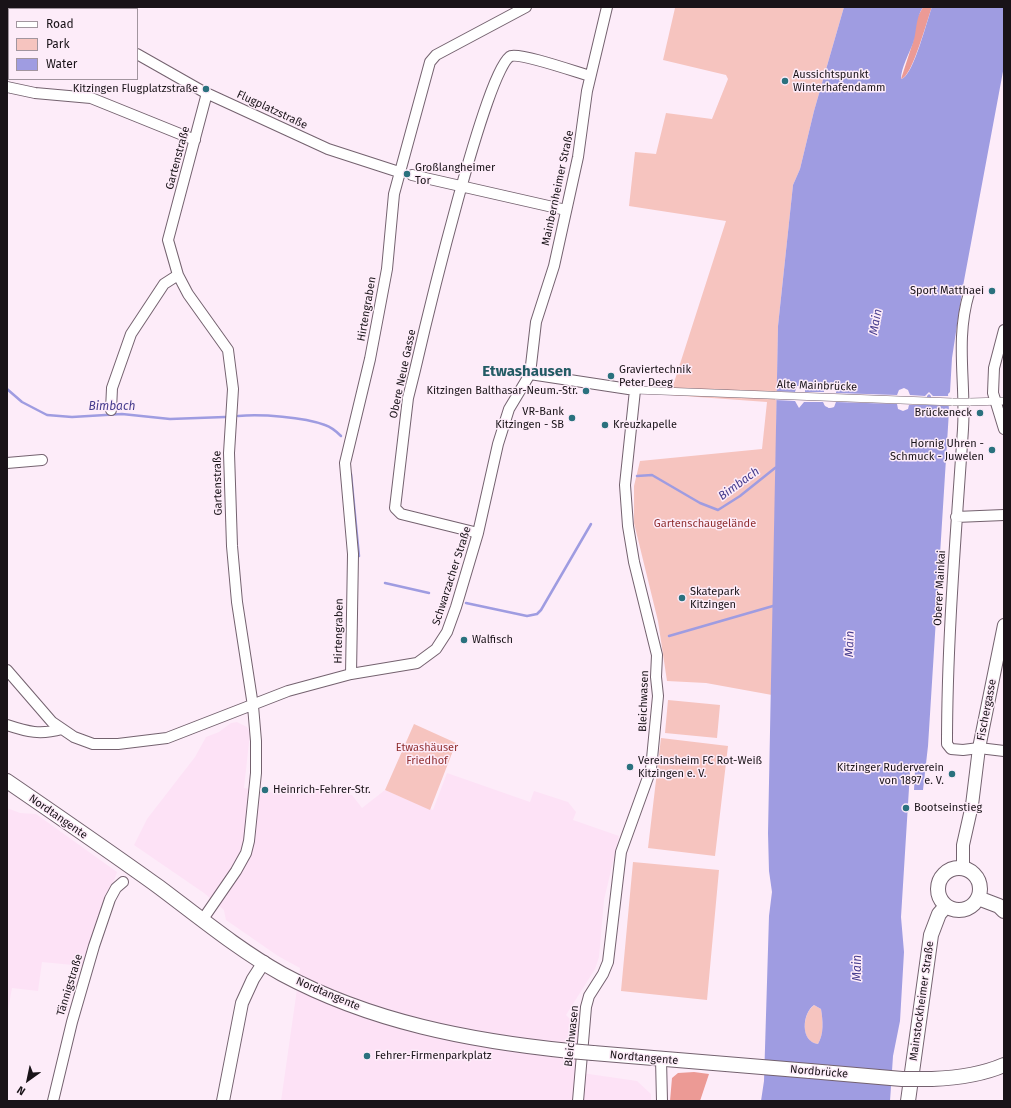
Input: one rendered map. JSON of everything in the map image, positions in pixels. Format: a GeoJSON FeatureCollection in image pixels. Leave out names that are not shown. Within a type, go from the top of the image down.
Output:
{"type":"FeatureCollection","features":[{"type":"Feature","properties":{"kind":"main road","name":"Nordtangente"},"geometry":{"type":"LineString","coordinates":[[10,784],[264,962],[283,974],[329,995],[372,1012],[414,1025],[482,1040],[570,1051],[706,1063]]}},
{"type":"Feature","properties":{"kind":"main road"},"geometry":{"type":"LineString","coordinates":[[962,869],[970,872],[977,880],[980,889],[978,898],[972,905],[965,909],[956,910],[946,906],[939,894],[940,880],[951,870],[962,869]]}},
{"type":"Feature","properties":{"kind":"main road"},"geometry":{"type":"LineString","coordinates":[[978,898],[999,906],[1004,911]]}},
{"type":"Feature","properties":{"kind":"main road","name":"Mainstockheimer Straße"},"geometry":{"type":"LineString","coordinates":[[908,1101],[931,935],[939,914],[946,906]]}},
{"type":"Feature","properties":{"kind":"main road","name":"Nordbrücke"},"geometry":{"type":"LineString","coordinates":[[706,1063],[902,1079],[932,1080],[956,1078],[980,1073],[1004,1065]]}},
{"type":"Feature","properties":{"kind":"street","name":"Hirtengraben"},"geometry":{"type":"LineString","coordinates":[[351,674],[353,554],[345,463],[372,351],[387,269],[394,194],[405,173],[430,62],[436,54],[526,7]]}},
{"type":"Feature","properties":{"kind":"street","name":"Mainbernheimer Straße"},"geometry":{"type":"LineString","coordinates":[[530,374],[536,322],[554,266],[578,157],[590,76],[607,7]]}},
{"type":"Feature","properties":{"kind":"street","name":"Flugplatzstraße"},"geometry":{"type":"LineString","coordinates":[[138,55],[207,93],[328,150],[405,173],[566,210]]}},
{"type":"Feature","properties":{"kind":"street"},"geometry":{"type":"LineString","coordinates":[[463,186],[486,103],[497,75],[506,59],[512,56],[524,57],[590,76]]}},
{"type":"Feature","properties":{"kind":"street"},"geometry":{"type":"LineString","coordinates":[[7,87],[35,93],[92,98],[195,140]]}},
{"type":"Feature","properties":{"kind":"street","name":"Gartenstraße"},"geometry":{"type":"LineString","coordinates":[[203,919],[236,871],[246,853],[249,841],[256,774],[256,740],[253,706],[237,602],[232,546],[229,453],[233,389],[228,350],[188,294],[178,275],[168,240],[207,93]]}},
{"type":"Feature","properties":{"kind":"street","name":"Obere Neue Gasse"},"geometry":{"type":"LineString","coordinates":[[463,186],[408,398],[395,508],[401,514],[478,533]]}},
{"type":"Feature","properties":{"kind":"street"},"geometry":{"type":"LineString","coordinates":[[111,410],[112,388],[131,334],[164,284],[178,275]]}},
{"type":"Feature","properties":{"kind":"street","name":"Oberer Mainkai"},"geometry":{"type":"LineString","coordinates":[[969,293],[961,331],[965,401],[956,517],[947,674],[948,746],[951,749],[963,750],[979,748],[1004,751]]}},
{"type":"Feature","properties":{"kind":"street"},"geometry":{"type":"LineString","coordinates":[[1004,330],[994,368],[993,392],[999,401],[1004,429]]}},
{"type":"Feature","properties":{"kind":"street"},"geometry":{"type":"LineString","coordinates":[[530,374],[635,390]]}},
{"type":"Feature","properties":{"kind":"street","name":"Schwarzacher Straße"},"geometry":{"type":"LineString","coordinates":[[7,670],[52,722],[74,737],[93,744],[149,742],[167,738],[253,706],[288,691],[351,674],[417,663],[436,649],[447,632],[478,533],[496,451],[509,409],[530,374]]}},
{"type":"Feature","properties":{"kind":"street","name":"Alte Mainbrücke"},"geometry":{"type":"LineString","coordinates":[[635,390],[999,401]]}},
{"type":"Feature","properties":{"kind":"street","name":"Bleichwasen"},"geometry":{"type":"LineString","coordinates":[[578,1101],[586,1007],[590,996],[608,962],[621,852],[651,769],[658,696],[657,655],[634,562],[628,526],[625,485],[635,390]]}},
{"type":"Feature","properties":{"kind":"street"},"geometry":{"type":"LineString","coordinates":[[7,463],[42,460]]}},
{"type":"Feature","properties":{"kind":"street"},"geometry":{"type":"LineString","coordinates":[[956,517],[1004,515]]}},
{"type":"Feature","properties":{"kind":"street","name":"Fischergasse"},"geometry":{"type":"LineString","coordinates":[[979,748],[1004,625]]}},
{"type":"Feature","properties":{"kind":"street"},"geometry":{"type":"LineString","coordinates":[[7,725],[36,733],[62,729]]}},
{"type":"Feature","properties":{"kind":"street"},"geometry":{"type":"LineString","coordinates":[[962,869],[963,845],[972,805],[979,748]]}},
{"type":"Feature","properties":{"kind":"street","name":"Tännigstraße"},"geometry":{"type":"LineString","coordinates":[[53,1101],[72,1022],[94,946],[110,899],[116,888],[124,882]]}},
{"type":"Feature","properties":{"kind":"street"},"geometry":{"type":"LineString","coordinates":[[223,1101],[242,1003],[253,979],[264,962]]}},
{"type":"Feature","properties":{"kind":"street"},"geometry":{"type":"LineString","coordinates":[[662,1059],[662,1101]]}},
{"type":"Feature","properties":{"kind":"shaded area"},"geometry":{"type":"Polygon","coordinates":[[[923,7],[932,7],[919,48],[910,69],[901,79],[913,42],[917,18],[923,7]]]}},
{"type":"Feature","properties":{"kind":"shaded area"},"geometry":{"type":"Polygon","coordinates":[[[237,722],[247,727],[250,733],[244,788],[282,794],[284,783],[352,795],[362,808],[385,790],[433,810],[447,773],[530,802],[534,791],[568,802],[576,812],[573,820],[619,836],[604,900],[599,957],[595,969],[566,1015],[579,1032],[575,1072],[637,1081],[651,1094],[651,1101],[281,1101],[300,968],[278,956],[226,920],[224,910],[204,893],[134,845],[147,819],[195,757],[206,737],[219,732],[231,723],[237,722]]]}},
{"type":"Feature","properties":{"kind":"shaded area"},"geometry":{"type":"Polygon","coordinates":[[[7,808],[20,813],[36,814],[117,872],[114,881],[106,893],[83,966],[42,962],[38,991],[12,988],[7,1015],[7,808]]]}},
{"type":"Feature","properties":{"kind":"shaded area"},"geometry":{"type":"Polygon","coordinates":[[[694,1072],[709,1074],[700,1101],[670,1101],[672,1078],[678,1073],[694,1072]]]}},
{"type":"Feature","properties":{"kind":"green space","name":"Gartenschaugelände"},"geometry":{"type":"Polygon","coordinates":[[[673,7],[844,7],[814,111],[800,169],[793,185],[778,326],[772,695],[706,683],[667,681],[658,621],[634,523],[634,486],[640,461],[762,449],[767,402],[670,395],[726,221],[629,206],[635,152],[656,154],[666,113],[712,119],[728,79],[726,75],[663,60],[675,8],[673,7]]]}},
{"type":"Feature","properties":{"kind":"green space"},"geometry":{"type":"Polygon","coordinates":[[[668,700],[720,705],[717,738],[665,733],[668,700]]]}},
{"type":"Feature","properties":{"kind":"green space","name":"Etwashäuser Friedhof"},"geometry":{"type":"Polygon","coordinates":[[[414,724],[456,743],[430,810],[385,790],[414,724]]]}},
{"type":"Feature","properties":{"kind":"green space"},"geometry":{"type":"Polygon","coordinates":[[[661,738],[728,746],[715,856],[648,848],[661,738]]]}},
{"type":"Feature","properties":{"kind":"green space"},"geometry":{"type":"Polygon","coordinates":[[[633,862],[719,870],[707,1000],[621,991],[633,862]]]}},
{"type":"Feature","properties":{"kind":"green space"},"geometry":{"type":"Polygon","coordinates":[[[814,1005],[821,1009],[822,1018],[822,1032],[818,1044],[812,1042],[808,1038],[805,1027],[807,1015],[814,1005]]]}},
{"type":"Feature","properties":{"kind":"water","name":"Main"},"geometry":{"type":"Polygon","coordinates":[[[844,7],[923,7],[916,25],[913,43],[901,75],[901,79],[906,76],[915,59],[932,7],[1004,7],[1004,66],[963,286],[952,358],[950,392],[948,394],[949,411],[928,746],[923,790],[914,790],[915,771],[913,770],[910,772],[901,917],[904,952],[900,1021],[893,1056],[890,1101],[761,1101],[764,1081],[769,916],[772,892],[769,871],[768,833],[778,326],[793,185],[800,169],[814,111],[844,7]],[[828,386],[824,390],[824,404],[829,408],[834,407],[836,391],[833,386],[828,386]],[[899,390],[898,409],[908,409],[908,390],[899,390]],[[814,1005],[810,1009],[805,1020],[806,1033],[812,1042],[818,1044],[822,1027],[821,1009],[814,1005]]]}},
{"type":"Feature","properties":{"kind":"pier"},"geometry":{"type":"Polygon","coordinates":[[[797,386],[805,386],[805,392],[824,392],[825,388],[830,386],[835,388],[836,393],[897,395],[899,390],[904,388],[908,390],[910,395],[925,396],[929,392],[933,396],[950,396],[950,406],[930,405],[931,396],[929,394],[927,396],[927,405],[909,405],[908,409],[903,411],[898,409],[897,404],[836,402],[834,407],[829,408],[825,406],[823,402],[804,402],[799,408],[795,401],[775,400],[775,391],[795,392],[797,386]]]}},
{"type":"Feature","properties":{"kind":"waterway","name":"Bimbach"},"geometry":{"type":"LineString","coordinates":[[7,389],[22,402],[47,415],[72,417],[122,414],[170,419],[225,417]]}},
{"type":"Feature","properties":{"kind":"waterway","name":"Bimbach"},"geometry":{"type":"LineString","coordinates":[[238,416],[270,416],[306,420],[327,426],[341,436]]}},
{"type":"Feature","properties":{"kind":"waterway","name":"Bimbach"},"geometry":{"type":"LineString","coordinates":[[637,476],[652,475],[700,503],[718,510],[740,496],[778,467]]}},
{"type":"Feature","properties":{"kind":"waterway","name":"Bimbach"},"geometry":{"type":"LineString","coordinates":[[351,474],[359,556]]}},
{"type":"Feature","properties":{"kind":"waterway","name":"Bimbach"},"geometry":{"type":"LineString","coordinates":[[466,603],[527,616],[537,614],[541,610],[591,524]]}},
{"type":"Feature","properties":{"kind":"waterway","name":"Bimbach"},"geometry":{"type":"LineString","coordinates":[[385,583],[429,593]]}},
{"type":"Feature","properties":{"kind":"waterway"},"geometry":{"type":"LineString","coordinates":[[669,636],[773,606]]}},
{"type":"Feature","properties":{"kind":"place","name":"Aussichtspunkt Winterhafendamm"},"geometry":{"type":"Point","coordinates":[785,81]}},
{"type":"Feature","properties":{"kind":"place","name":"Kitzingen Flugplatzstraße"},"geometry":{"type":"Point","coordinates":[206,89]}},
{"type":"Feature","properties":{"kind":"place","name":"Großlangheimer Tor"},"geometry":{"type":"Point","coordinates":[407,174]}},
{"type":"Feature","properties":{"kind":"place","name":"Sport Matthaei"},"geometry":{"type":"Point","coordinates":[992,291]}},
{"type":"Feature","properties":{"kind":"place","name":"Graviertechnik Peter Deeg"},"geometry":{"type":"Point","coordinates":[611,376]}},
{"type":"Feature","properties":{"kind":"place","name":"Kitzingen Balthasar-Neum.-Str."},"geometry":{"type":"Point","coordinates":[586,391]}},
{"type":"Feature","properties":{"kind":"place","name":"Brückeneck"},"geometry":{"type":"Point","coordinates":[980,413]}},
{"type":"Feature","properties":{"kind":"place","name":"VR-Bank Kitzingen - SB"},"geometry":{"type":"Point","coordinates":[572,418]}},
{"type":"Feature","properties":{"kind":"place","name":"Kreuzkapelle"},"geometry":{"type":"Point","coordinates":[605,425]}},
{"type":"Feature","properties":{"kind":"place","name":"Hornig Uhren - Schmuck - Juwelen"},"geometry":{"type":"Point","coordinates":[992,450]}},
{"type":"Feature","properties":{"kind":"place","name":"Skatepark Kitzingen"},"geometry":{"type":"Point","coordinates":[682,598]}},
{"type":"Feature","properties":{"kind":"place","name":"Walfisch"},"geometry":{"type":"Point","coordinates":[464,640]}},
{"type":"Feature","properties":{"kind":"place","name":"Vereinsheim FC Rot-Weiß Kitzingen e. V."},"geometry":{"type":"Point","coordinates":[630,767]}},
{"type":"Feature","properties":{"kind":"place","name":"Kitzinger Ruderverein von 1897 e. V."},"geometry":{"type":"Point","coordinates":[952,774]}},
{"type":"Feature","properties":{"kind":"place","name":"Heinrich-Fehrer-Str."},"geometry":{"type":"Point","coordinates":[265,790]}},
{"type":"Feature","properties":{"kind":"place","name":"Bootseinstieg"},"geometry":{"type":"Point","coordinates":[906,808]}},
{"type":"Feature","properties":{"kind":"place","name":"Fehrer-Firmenparkplatz"},"geometry":{"type":"Point","coordinates":[367,1056]}},
{"type":"Feature","properties":{"kind":"district","name":"Etwashausen"},"geometry":{"type":"Point","coordinates":[527,372]}}]}
